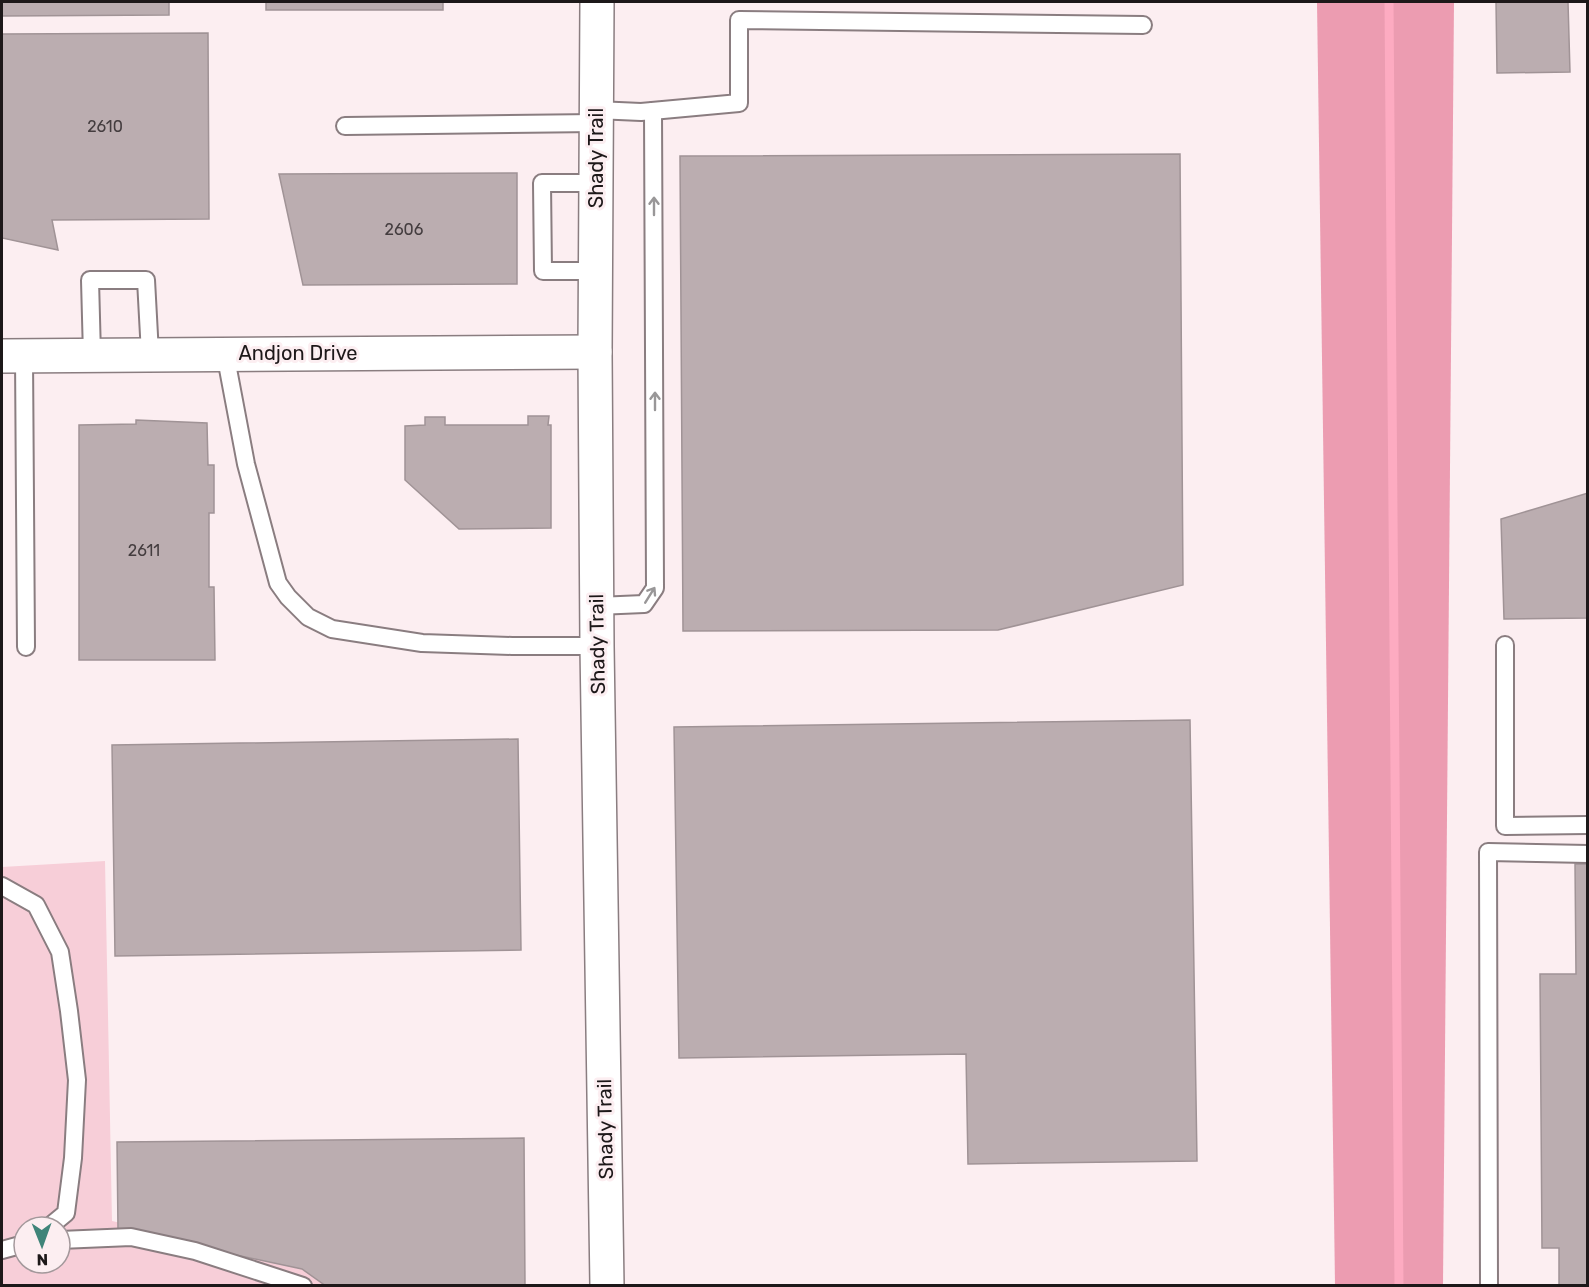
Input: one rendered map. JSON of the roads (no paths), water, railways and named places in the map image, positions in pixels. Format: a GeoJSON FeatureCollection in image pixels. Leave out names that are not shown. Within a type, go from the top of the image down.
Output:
{"type":"FeatureCollection","features":[{"type":"Feature","properties":{"kind":"street","name":"Shady Trail"},"geometry":{"type":"LineString","coordinates":[[597,2],[595,271],[597,646],[607,1286]]}},
{"type":"Feature","properties":{"kind":"street","name":"Andjon Drive"},"geometry":{"type":"LineString","coordinates":[[13,356],[595,352]]}},
{"type":"Feature","properties":{"kind":"lane"},"geometry":{"type":"LineString","coordinates":[[345,126],[596,116],[739,103],[739,20],[1143,25]]}},
{"type":"Feature","properties":{"kind":"lane"},"geometry":{"type":"LineString","coordinates":[[597,606],[644,604],[656,588],[653,111]]}},
{"type":"Feature","properties":{"kind":"lane"},"geometry":{"type":"LineString","coordinates":[[595,271],[543,272],[542,183],[596,183]]}},
{"type":"Feature","properties":{"kind":"lane"},"geometry":{"type":"LineString","coordinates":[[92,355],[90,280],[147,280],[150,354]]}},
{"type":"Feature","properties":{"kind":"lane"},"geometry":{"type":"LineString","coordinates":[[225,353],[246,464],[278,583],[308,617],[332,629],[422,643],[597,646]]}},
{"type":"Feature","properties":{"kind":"lane"},"geometry":{"type":"LineString","coordinates":[[13,356],[26,646]]}},
{"type":"Feature","properties":{"kind":"lane"},"geometry":{"type":"LineString","coordinates":[[1505,645],[1504,826],[1587,825]]}},
{"type":"Feature","properties":{"kind":"lane"},"geometry":{"type":"LineString","coordinates":[[1489,1286],[1488,852],[1587,854]]}},
{"type":"Feature","properties":{"kind":"lane"},"geometry":{"type":"LineString","coordinates":[[2,886],[36,905],[60,952],[77,1080],[73,1158],[66,1213],[64,1215]]}},
{"type":"Feature","properties":{"kind":"lane"},"geometry":{"type":"LineString","coordinates":[[72,1239],[131,1237],[195,1251],[303,1286]]}},
{"type":"Feature","properties":{"kind":"waterway"},"geometry":{"type":"LineString","coordinates":[[1389,2],[1399,1286]]}}]}
